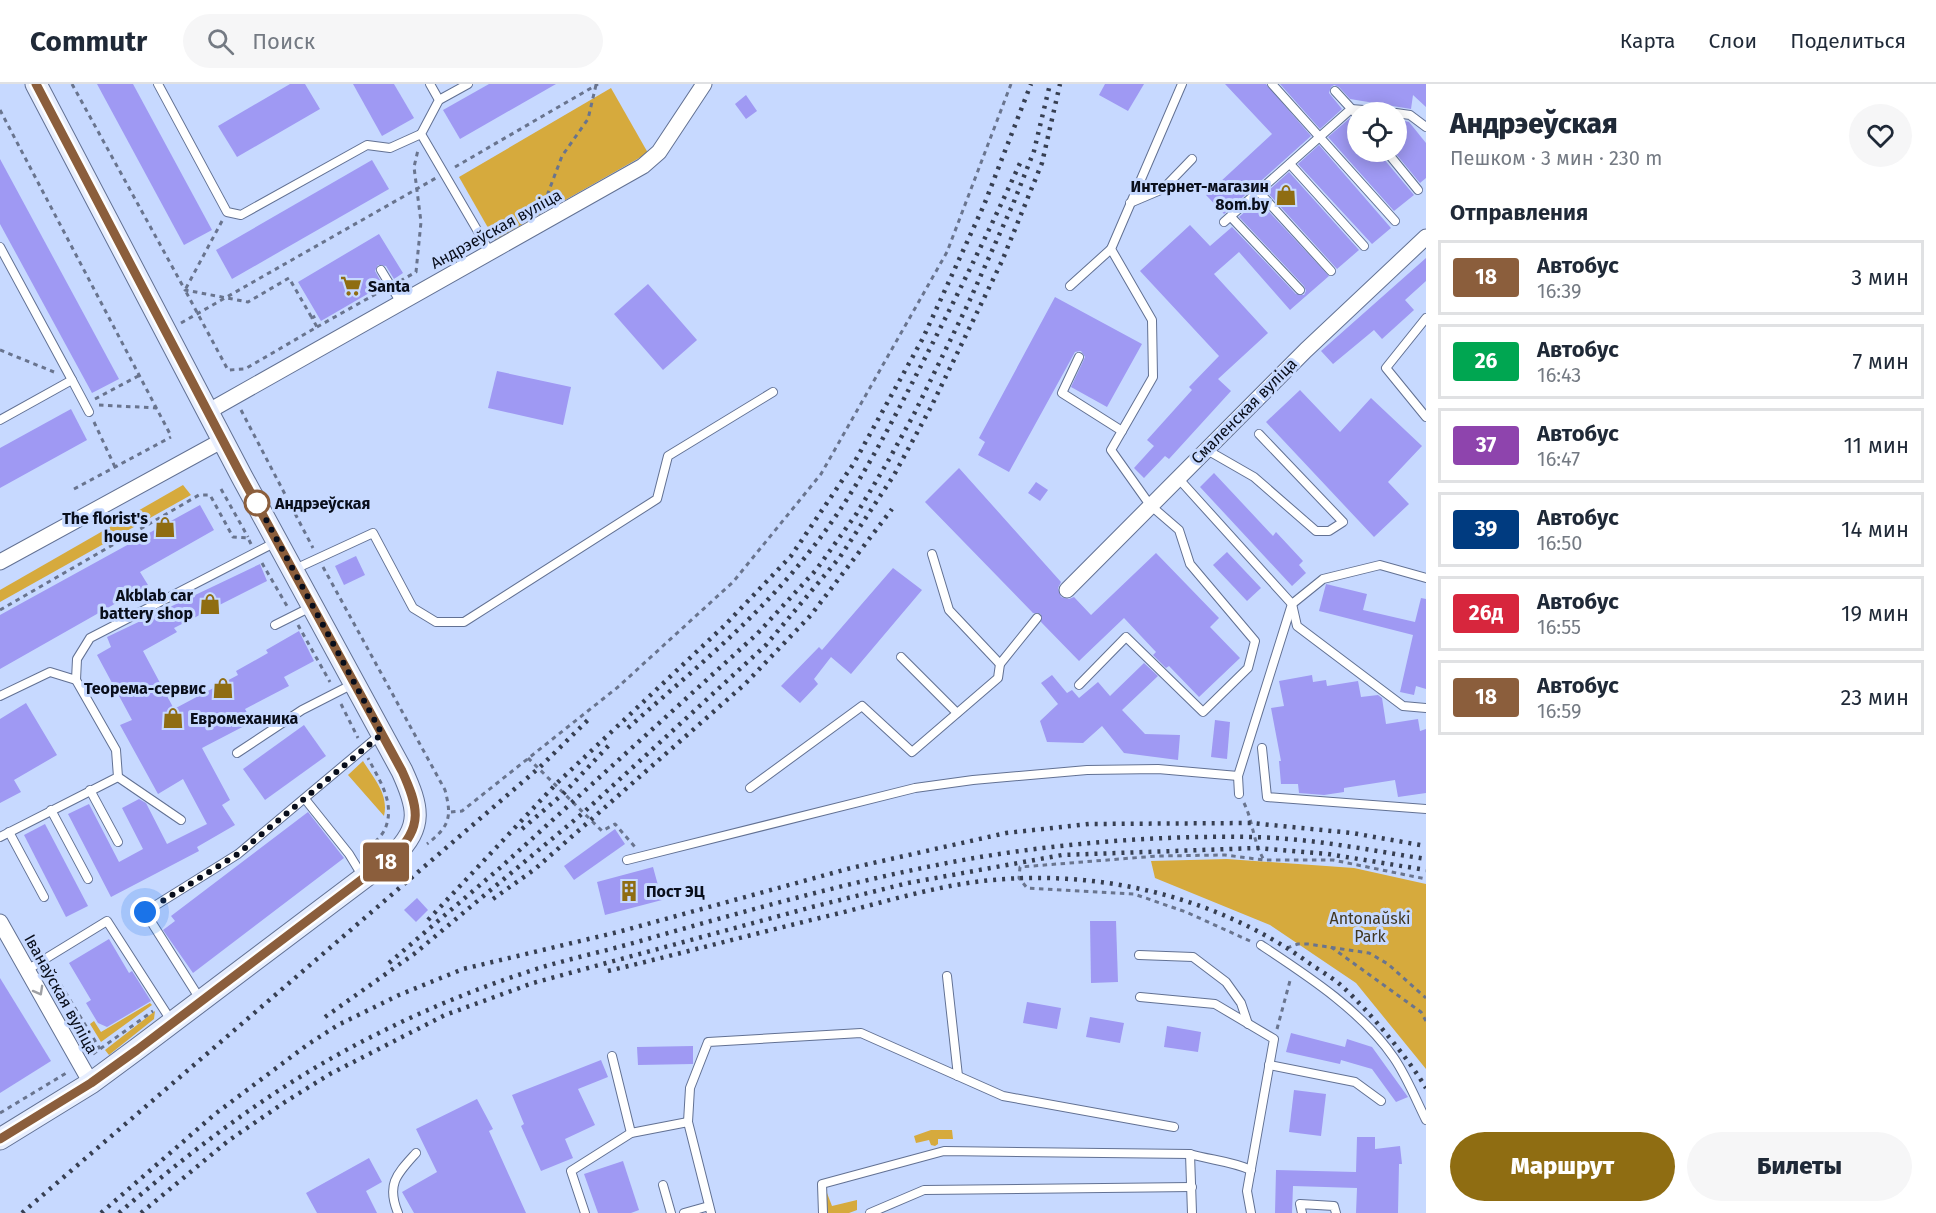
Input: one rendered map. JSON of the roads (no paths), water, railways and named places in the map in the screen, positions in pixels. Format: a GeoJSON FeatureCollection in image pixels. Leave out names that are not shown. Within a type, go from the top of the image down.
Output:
{"type":"FeatureCollection","features":[{"type":"Feature","properties":{"kind":"main road"},"geometry":{"type":"LineString","coordinates":[[0,1139],[85,1074],[172,1023],[202,1001],[359,869],[394,855],[412,836],[414,802],[402,771],[382,734],[345,689],[312,606],[36,84]]}},
{"type":"Feature","properties":{"kind":"street","name":"Андрэеўская вуліца"},"geometry":{"type":"LineString","coordinates":[[209,411],[643,166],[659,152],[704,84]]}},
{"type":"Feature","properties":{"kind":"street","name":"Смаленская вуліца"},"geometry":{"type":"LineString","coordinates":[[1067,590],[1306,350],[1426,237]]}},
{"type":"Feature","properties":{"kind":"street"},"geometry":{"type":"LineString","coordinates":[[0,562],[223,440]]}},
{"type":"Feature","properties":{"kind":"street","name":"Іванаўская вуліца"},"geometry":{"type":"LineString","coordinates":[[0,922],[85,1074]]}},
{"type":"Feature","properties":{"kind":"lane"},"geometry":{"type":"LineString","coordinates":[[158,84],[227,212],[241,215],[367,145],[390,148],[421,134],[439,100],[468,84]]}},
{"type":"Feature","properties":{"kind":"lane"},"geometry":{"type":"LineString","coordinates":[[430,84],[439,100]]}},
{"type":"Feature","properties":{"kind":"lane"},"geometry":{"type":"LineString","coordinates":[[1070,286],[1110,249],[1182,84]]}},
{"type":"Feature","properties":{"kind":"lane"},"geometry":{"type":"LineString","coordinates":[[1272,84],[1395,221]]}},
{"type":"Feature","properties":{"kind":"lane"},"geometry":{"type":"LineString","coordinates":[[1335,91],[1347,104]]}},
{"type":"Feature","properties":{"kind":"lane"},"geometry":{"type":"LineString","coordinates":[[1300,290],[1228,219],[1347,113]]}},
{"type":"Feature","properties":{"kind":"lane"},"geometry":{"type":"LineString","coordinates":[[1407,115],[1426,127]]}},
{"type":"Feature","properties":{"kind":"lane"},"geometry":{"type":"LineString","coordinates":[[421,134],[490,252]]}},
{"type":"Feature","properties":{"kind":"lane"},"geometry":{"type":"LineString","coordinates":[[1130,203],[1163,189],[1192,159]]}},
{"type":"Feature","properties":{"kind":"lane"},"geometry":{"type":"LineString","coordinates":[[1395,162],[1418,190]]}},
{"type":"Feature","properties":{"kind":"lane"},"geometry":{"type":"LineString","coordinates":[[1290,164],[1364,246]]}},
{"type":"Feature","properties":{"kind":"lane"},"geometry":{"type":"LineString","coordinates":[[1259,192],[1331,271]]}},
{"type":"Feature","properties":{"kind":"lane"},"geometry":{"type":"LineString","coordinates":[[0,247],[87,408]]}},
{"type":"Feature","properties":{"kind":"lane"},"geometry":{"type":"LineString","coordinates":[[1079,685],[1126,637],[1203,712],[1248,668],[1255,641],[1190,564],[1179,530],[1150,505],[1111,450],[1153,377],[1152,320],[1110,249]]}},
{"type":"Feature","properties":{"kind":"lane"},"geometry":{"type":"LineString","coordinates":[[381,270],[401,303]]}},
{"type":"Feature","properties":{"kind":"lane"},"geometry":{"type":"LineString","coordinates":[[1425,321],[1386,368],[1426,417]]}},
{"type":"Feature","properties":{"kind":"lane"},"geometry":{"type":"LineString","coordinates":[[1079,357],[1062,393],[1122,431]]}},
{"type":"Feature","properties":{"kind":"lane"},"geometry":{"type":"LineString","coordinates":[[0,420],[72,380]]}},
{"type":"Feature","properties":{"kind":"lane"},"geometry":{"type":"LineString","coordinates":[[293,571],[373,533],[413,608],[436,622],[464,622],[657,499],[668,456],[773,392]]}},
{"type":"Feature","properties":{"kind":"lane"},"geometry":{"type":"LineString","coordinates":[[1206,449],[1254,477],[1316,531],[1329,531],[1343,522],[1259,434]]}},
{"type":"Feature","properties":{"kind":"lane"},"geometry":{"type":"LineString","coordinates":[[1177,477],[1292,604],[1298,627],[1403,706],[1426,708]]}},
{"type":"Feature","properties":{"kind":"lane"},"geometry":{"type":"LineString","coordinates":[[118,777],[116,750],[76,680],[77,658],[90,638],[277,541]]}},
{"type":"Feature","properties":{"kind":"lane"},"geometry":{"type":"LineString","coordinates":[[932,554],[949,610],[1000,664]]}},
{"type":"Feature","properties":{"kind":"lane"},"geometry":{"type":"LineString","coordinates":[[1239,794],[1238,776],[1292,604],[1323,579],[1380,565],[1426,578]]}},
{"type":"Feature","properties":{"kind":"lane"},"geometry":{"type":"LineString","coordinates":[[275,625],[312,606]]}},
{"type":"Feature","properties":{"kind":"lane"},"geometry":{"type":"LineString","coordinates":[[750,788],[862,706],[912,752],[998,678],[1000,664],[1037,618]]}},
{"type":"Feature","properties":{"kind":"lane"},"geometry":{"type":"LineString","coordinates":[[901,657],[957,713]]}},
{"type":"Feature","properties":{"kind":"lane"},"geometry":{"type":"LineString","coordinates":[[0,696],[50,672],[76,680]]}},
{"type":"Feature","properties":{"kind":"lane"},"geometry":{"type":"LineString","coordinates":[[237,753],[302,710],[345,689]]}},
{"type":"Feature","properties":{"kind":"lane"},"geometry":{"type":"LineString","coordinates":[[202,1001],[145,912],[238,854],[382,734]]}},
{"type":"Feature","properties":{"kind":"lane"},"geometry":{"type":"LineString","coordinates":[[1262,748],[1267,796],[1426,809]]}},
{"type":"Feature","properties":{"kind":"lane"},"geometry":{"type":"LineString","coordinates":[[627,860],[915,788],[973,780],[1087,770],[1158,769],[1238,776]]}},
{"type":"Feature","properties":{"kind":"lane"},"geometry":{"type":"LineString","coordinates":[[0,837],[118,777]]}},
{"type":"Feature","properties":{"kind":"lane"},"geometry":{"type":"LineString","coordinates":[[118,777],[181,820]]}},
{"type":"Feature","properties":{"kind":"lane"},"geometry":{"type":"LineString","coordinates":[[90,790],[118,842]]}},
{"type":"Feature","properties":{"kind":"lane"},"geometry":{"type":"LineString","coordinates":[[305,799],[359,869]]}},
{"type":"Feature","properties":{"kind":"lane"},"geometry":{"type":"LineString","coordinates":[[51,810],[88,879]]}},
{"type":"Feature","properties":{"kind":"lane"},"geometry":{"type":"LineString","coordinates":[[9,832],[44,897]]}},
{"type":"Feature","properties":{"kind":"lane"},"geometry":{"type":"LineString","coordinates":[[27,970],[106,921],[172,1023]]}},
{"type":"Feature","properties":{"kind":"lane"},"geometry":{"type":"LineString","coordinates":[[1261,945],[1333,994],[1360,1020],[1394,1058],[1426,1120]]}},
{"type":"Feature","properties":{"kind":"lane"},"geometry":{"type":"LineString","coordinates":[[1139,955],[1193,957],[1226,982],[1241,1003],[1248,1024]]}},
{"type":"Feature","properties":{"kind":"lane"},"geometry":{"type":"LineString","coordinates":[[947,976],[958,1076]]}},
{"type":"Feature","properties":{"kind":"lane"},"geometry":{"type":"LineString","coordinates":[[1140,997],[1215,1004],[1274,1040],[1247,1191],[1251,1213]]}},
{"type":"Feature","properties":{"kind":"lane"},"geometry":{"type":"LineString","coordinates":[[684,1213],[710,1209],[688,1122],[690,1088],[708,1042],[861,1033],[1003,1096],[1174,1127]]}},
{"type":"Feature","properties":{"kind":"lane"},"geometry":{"type":"LineString","coordinates":[[612,1056],[631,1133]]}},
{"type":"Feature","properties":{"kind":"lane"},"geometry":{"type":"LineString","coordinates":[[1269,1065],[1355,1082],[1381,1101]]}},
{"type":"Feature","properties":{"kind":"lane"},"geometry":{"type":"LineString","coordinates":[[585,1213],[571,1172],[631,1133],[688,1122]]}},
{"type":"Feature","properties":{"kind":"lane"},"geometry":{"type":"LineString","coordinates":[[823,1213],[822,1185],[944,1151],[1190,1154],[1215,1161],[1235,1163],[1251,1170]]}},
{"type":"Feature","properties":{"kind":"lane"},"geometry":{"type":"LineString","coordinates":[[398,1213],[392,1198],[396,1176],[416,1153]]}},
{"type":"Feature","properties":{"kind":"lane"},"geometry":{"type":"LineString","coordinates":[[1190,1154],[1192,1213]]}},
{"type":"Feature","properties":{"kind":"lane"},"geometry":{"type":"LineString","coordinates":[[663,1185],[671,1213]]}},
{"type":"Feature","properties":{"kind":"lane"},"geometry":{"type":"LineString","coordinates":[[870,1213],[924,1190],[1192,1187]]}},
{"type":"Feature","properties":{"kind":"lane"},"geometry":{"type":"LineString","coordinates":[[1302,1213],[1300,1203],[1334,1206],[1336,1213]]}},
{"type":"Feature","properties":{"kind":"railway"},"geometry":{"type":"LineString","coordinates":[[428,920],[556,784],[724,626],[791,556],[854,463],[923,338],[984,205],[1031,84]]}},
{"type":"Feature","properties":{"kind":"railway"},"geometry":{"type":"LineString","coordinates":[[389,963],[501,867],[757,634],[816,570],[857,513],[887,463],[914,414],[968,304],[1034,151],[1050,84]]}},
{"type":"Feature","properties":{"kind":"railway"},"geometry":{"type":"LineString","coordinates":[[325,1017],[414,954],[583,813],[766,645],[840,557],[894,475],[931,407],[1002,261],[1042,163],[1060,84]]}},
{"type":"Feature","properties":{"kind":"railway"},"geometry":{"type":"LineString","coordinates":[[628,728],[746,622],[790,576],[843,505],[900,407],[963,284],[1021,161]]}},
{"type":"Feature","properties":{"kind":"railway"},"geometry":{"type":"LineString","coordinates":[[493,899],[535,869],[745,684],[811,615],[892,509]]}},
{"type":"Feature","properties":{"kind":"railway"},"geometry":{"type":"LineString","coordinates":[[22,1213],[540,767],[591,717]]}},
{"type":"Feature","properties":{"kind":"railway"},"geometry":{"type":"LineString","coordinates":[[522,829],[564,793],[612,742]]}},
{"type":"Feature","properties":{"kind":"railway"},"geometry":{"type":"LineString","coordinates":[[101,1213],[215,1114],[307,1045],[338,1025],[399,995],[463,969],[618,932],[851,868],[1006,833],[1089,824],[1251,823],[1352,833],[1426,846]]}},
{"type":"Feature","properties":{"kind":"railway"},"geometry":{"type":"LineString","coordinates":[[119,1213],[242,1115],[342,1052],[397,1024],[481,988],[524,973],[758,908],[862,881],[932,866],[1011,852],[1132,840],[1213,837],[1274,838],[1339,845],[1426,859]]}},
{"type":"Feature","properties":{"kind":"railway"},"geometry":{"type":"LineString","coordinates":[[141,1213],[228,1141],[285,1102],[330,1074],[445,1015],[533,983],[812,907],[908,883],[1062,855],[1257,848],[1328,854],[1426,870]]}},
{"type":"Feature","properties":{"kind":"railway"},"geometry":{"type":"LineString","coordinates":[[608,971],[912,894],[972,882],[1033,878],[1073,879],[1114,884],[1193,903],[1267,936],[1302,958],[1343,987],[1376,1021],[1426,1088]]}},
{"type":"Feature","properties":{"kind":"place","name":"Интернет-магазин 8om.by"},"geometry":{"type":"Point","coordinates":[1286,195]}},
{"type":"Feature","properties":{"kind":"place","name":"Santa"},"geometry":{"type":"Point","coordinates":[351,286]}},
{"type":"Feature","properties":{"kind":"place","name":"Андрэеўская"},"geometry":{"type":"Point","coordinates":[257,503]}},
{"type":"Feature","properties":{"kind":"place","name":"The florist's house"},"geometry":{"type":"Point","coordinates":[165,527]}},
{"type":"Feature","properties":{"kind":"place","name":"Akblab car battery shop"},"geometry":{"type":"Point","coordinates":[210,604]}},
{"type":"Feature","properties":{"kind":"place","name":"Теорема-сервис"},"geometry":{"type":"Point","coordinates":[223,688]}},
{"type":"Feature","properties":{"kind":"place","name":"Евромеханика"},"geometry":{"type":"Point","coordinates":[173,718]}},
{"type":"Feature","properties":{"kind":"place","name":"Пост ЭЦ"},"geometry":{"type":"Point","coordinates":[629,891]}},
{"type":"Feature","properties":{"kind":"park label","name":"Antonaŭski Park"},"geometry":{"type":"Point","coordinates":[1370,927]}}]}
